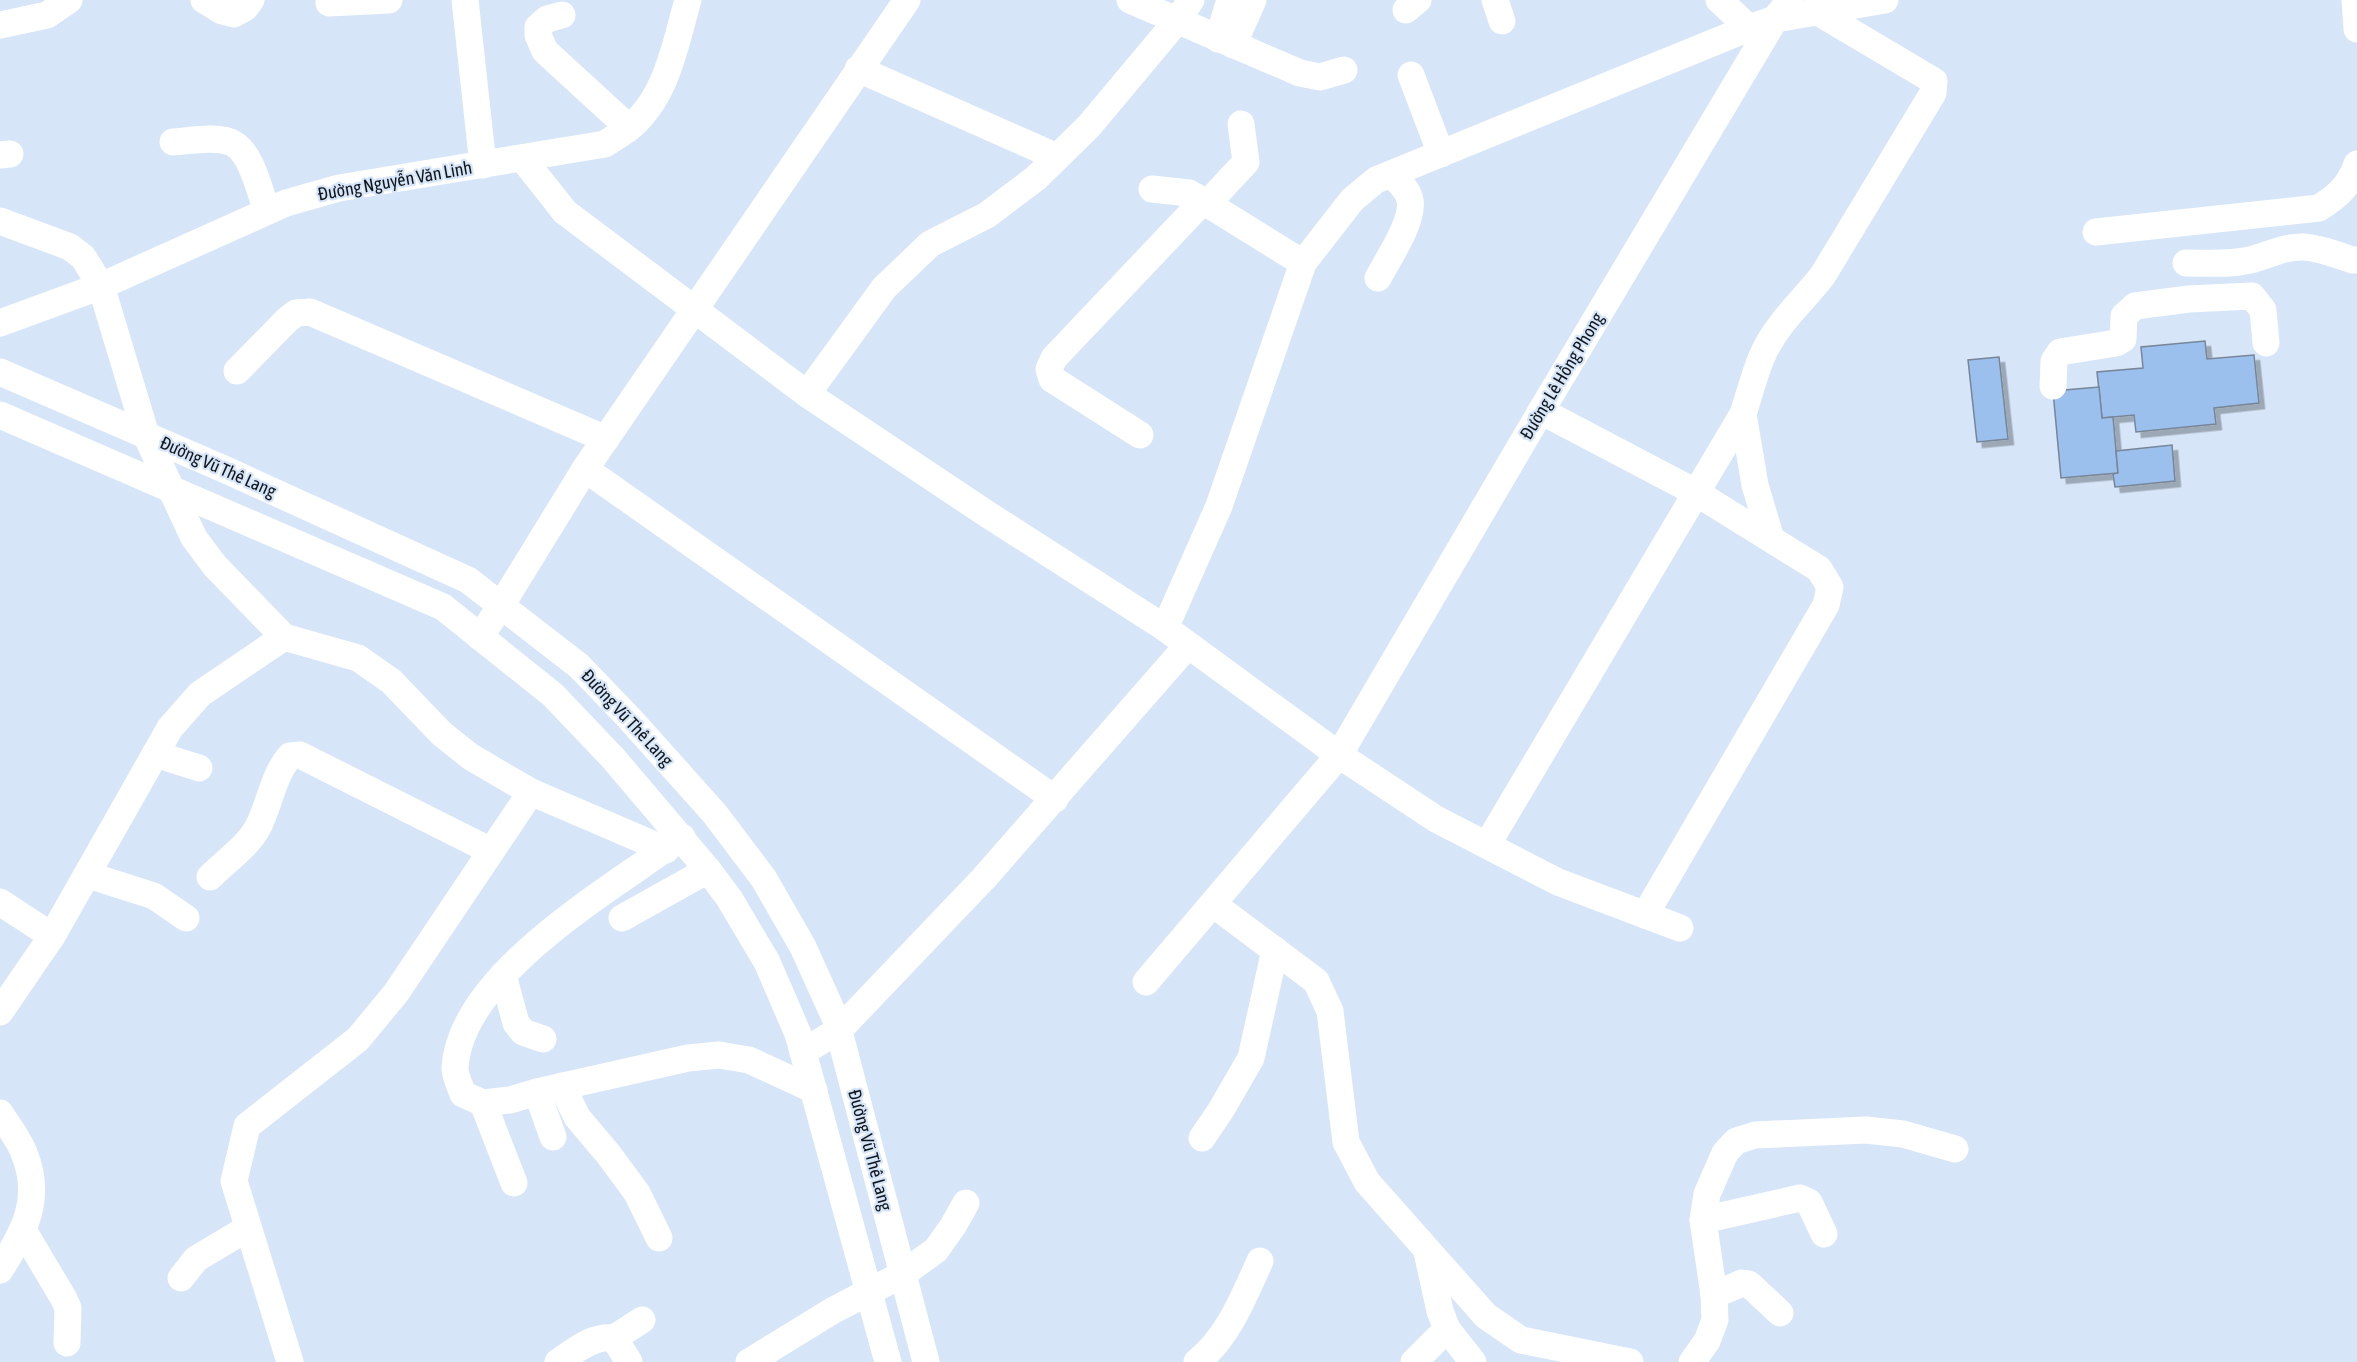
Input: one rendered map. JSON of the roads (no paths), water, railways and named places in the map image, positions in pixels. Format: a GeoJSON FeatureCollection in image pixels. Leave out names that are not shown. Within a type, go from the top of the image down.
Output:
{"type":"FeatureCollection","features":[{"type":"Feature","properties":{"kind":"street"},"geometry":{"type":"LineString","coordinates":[[0,25],[47,15],[69,0]]}},
{"type":"Feature","properties":{"kind":"street"},"geometry":{"type":"LineString","coordinates":[[204,0],[222,11],[234,14],[245,8],[251,0]]}},
{"type":"Feature","properties":{"kind":"street"},"geometry":{"type":"LineString","coordinates":[[329,3],[389,0]]}},
{"type":"Feature","properties":{"kind":"street"},"geometry":{"type":"LineString","coordinates":[[465,0],[483,165]]}},
{"type":"Feature","properties":{"kind":"street","name":"Đường Nguyễn Văn Linh"},"geometry":{"type":"LineString","coordinates":[[0,323],[101,286],[286,203],[339,188],[604,144],[629,128],[648,108],[665,80],[688,0]]}},
{"type":"Feature","properties":{"kind":"street"},"geometry":{"type":"LineString","coordinates":[[480,637],[585,469],[907,0]]}},
{"type":"Feature","properties":{"kind":"street"},"geometry":{"type":"LineString","coordinates":[[1130,0],[1184,11],[1225,42],[1300,73],[1320,77],[1344,70]]}},
{"type":"Feature","properties":{"kind":"street"},"geometry":{"type":"LineString","coordinates":[[1225,42],[1230,0]]}},
{"type":"Feature","properties":{"kind":"street"},"geometry":{"type":"LineString","coordinates":[[1225,42],[1254,0]]}},
{"type":"Feature","properties":{"kind":"street"},"geometry":{"type":"LineString","coordinates":[[1719,0],[1749,28]]}},
{"type":"Feature","properties":{"kind":"street"},"geometry":{"type":"LineString","coordinates":[[1166,628],[1219,506],[1303,262],[1352,200],[1376,180],[1749,28],[1783,9],[1816,11],[1886,0]]}},
{"type":"Feature","properties":{"kind":"street"},"geometry":{"type":"LineString","coordinates":[[2355,0],[2357,29]]}},
{"type":"Feature","properties":{"kind":"street","name":"Đường Lê Hồng Phong"},"geometry":{"type":"LineString","coordinates":[[1146,981],[1339,756],[1541,411],[1783,9]]}},
{"type":"Feature","properties":{"kind":"street"},"geometry":{"type":"LineString","coordinates":[[807,394],[884,288],[930,244],[987,215],[1036,178],[1089,126],[1184,11]]}},
{"type":"Feature","properties":{"kind":"street"},"geometry":{"type":"LineString","coordinates":[[1487,845],[1743,414],[1764,351],[1783,322],[1824,274],[1933,93],[1935,81],[1816,11]]}},
{"type":"Feature","properties":{"kind":"street"},"geometry":{"type":"LineString","coordinates":[[562,15],[547,19],[538,27],[538,35],[546,51],[629,128]]}},
{"type":"Feature","properties":{"kind":"street"},"geometry":{"type":"LineString","coordinates":[[858,69],[1057,157]]}},
{"type":"Feature","properties":{"kind":"street"},"geometry":{"type":"LineString","coordinates":[[1411,75],[1441,154]]}},
{"type":"Feature","properties":{"kind":"street"},"geometry":{"type":"LineString","coordinates":[[1140,435],[1053,379],[1049,369],[1054,358],[1245,162],[1241,124]]}},
{"type":"Feature","properties":{"kind":"street"},"geometry":{"type":"LineString","coordinates":[[173,142],[212,139],[234,144],[249,162],[267,212]]}},
{"type":"Feature","properties":{"kind":"street"},"geometry":{"type":"LineString","coordinates":[[523,159],[565,212],[807,394],[987,514],[1166,628],[1339,756],[1436,819],[1558,882],[1680,928]]}},
{"type":"Feature","properties":{"kind":"street"},"geometry":{"type":"LineString","coordinates":[[2096,232],[2319,208],[2338,196],[2352,180],[2357,164]]}},
{"type":"Feature","properties":{"kind":"street"},"geometry":{"type":"LineString","coordinates":[[1378,278],[1408,219],[1411,201],[1406,190],[1391,174]]}},
{"type":"Feature","properties":{"kind":"street"},"geometry":{"type":"LineString","coordinates":[[1152,189],[1189,193],[1303,262]]}},
{"type":"Feature","properties":{"kind":"street"},"geometry":{"type":"LineString","coordinates":[[0,221],[70,247],[83,257],[101,286],[146,435],[194,537],[208,556],[284,637],[358,658],[391,681],[442,734],[471,757],[531,792],[674,843]]}},
{"type":"Feature","properties":{"kind":"street"},"geometry":{"type":"LineString","coordinates":[[2182,224],[2189,299]]}},
{"type":"Feature","properties":{"kind":"street"},"geometry":{"type":"LineString","coordinates":[[2186,262],[2226,264],[2252,259],[2281,249],[2303,247],[2322,250],[2353,260]]}},
{"type":"Feature","properties":{"kind":"street"},"geometry":{"type":"LineString","coordinates":[[2053,386],[2054,361],[2060,352],[2116,343],[2122,339],[2124,316],[2135,306],[2189,299],[2252,296],[2263,310],[2266,343]]}},
{"type":"Feature","properties":{"kind":"street"},"geometry":{"type":"LineString","coordinates":[[237,371],[287,320],[296,313],[310,312],[606,439]]}},
{"type":"Feature","properties":{"kind":"street","name":"Đường Vũ Thê Lang"},"geometry":{"type":"LineString","coordinates":[[0,372],[468,580],[502,604],[579,666],[650,741],[715,814],[764,879],[803,947],[839,1030],[926,1362]]}},
{"type":"Feature","properties":{"kind":"street"},"geometry":{"type":"LineString","coordinates":[[1541,411],[1695,492],[1820,569],[1830,587],[1826,605],[1645,915]]}},
{"type":"Feature","properties":{"kind":"street"},"geometry":{"type":"LineString","coordinates":[[1743,414],[1755,485],[1771,539]]}},
{"type":"Feature","properties":{"kind":"street","name":"Đường Vũ Thê Lang"},"geometry":{"type":"LineString","coordinates":[[0,415],[443,607],[553,695],[613,758],[674,843],[708,870],[729,898],[767,962],[798,1034],[888,1362]]}},
{"type":"Feature","properties":{"kind":"street"},"geometry":{"type":"LineString","coordinates":[[585,469],[1055,799]]}},
{"type":"Feature","properties":{"kind":"street"},"geometry":{"type":"LineString","coordinates":[[0,1012],[51,936],[170,728],[200,694],[284,637]]}},
{"type":"Feature","properties":{"kind":"street"},"geometry":{"type":"LineString","coordinates":[[803,1052],[839,1030],[984,878],[1188,645]]}},
{"type":"Feature","properties":{"kind":"street"},"geometry":{"type":"LineString","coordinates":[[155,754],[199,768]]}},
{"type":"Feature","properties":{"kind":"street"},"geometry":{"type":"LineString","coordinates":[[210,877],[230,856],[249,843],[259,826],[282,765],[290,756],[300,755],[491,851]]}},
{"type":"Feature","properties":{"kind":"street"},"geometry":{"type":"LineString","coordinates":[[290,1362],[234,1182],[248,1126],[358,1039],[396,993],[531,792]]}},
{"type":"Feature","properties":{"kind":"street"},"geometry":{"type":"LineString","coordinates":[[674,843],[533,946],[503,975],[479,1004],[463,1032],[455,1070],[463,1094],[483,1103],[510,1100],[688,1058],[719,1055],[749,1060],[814,1090]]}},
{"type":"Feature","properties":{"kind":"street"},"geometry":{"type":"LineString","coordinates":[[622,918],[708,870]]}},
{"type":"Feature","properties":{"kind":"street"},"geometry":{"type":"LineString","coordinates":[[87,875],[154,896],[186,918]]}},
{"type":"Feature","properties":{"kind":"street"},"geometry":{"type":"LineString","coordinates":[[0,902],[51,936]]}},
{"type":"Feature","properties":{"kind":"street"},"geometry":{"type":"LineString","coordinates":[[1213,904],[1316,981],[1330,1011],[1346,1142],[1367,1182],[1486,1316],[1521,1340],[1630,1362]]}},
{"type":"Feature","properties":{"kind":"street"},"geometry":{"type":"LineString","coordinates":[[1202,1138],[1226,1103],[1251,1058],[1275,950]]}},
{"type":"Feature","properties":{"kind":"street"},"geometry":{"type":"LineString","coordinates":[[503,975],[516,1023],[523,1032],[543,1039]]}},
{"type":"Feature","properties":{"kind":"street"},"geometry":{"type":"LineString","coordinates":[[549,1089],[553,1137]]}},
{"type":"Feature","properties":{"kind":"street"},"geometry":{"type":"LineString","coordinates":[[549,1089],[577,1117],[609,1155],[637,1193],[659,1238]]}},
{"type":"Feature","properties":{"kind":"street"},"geometry":{"type":"LineString","coordinates":[[483,1103],[514,1183]]}},
{"type":"Feature","properties":{"kind":"street"},"geometry":{"type":"LineString","coordinates":[[0,1113],[24,1153],[34,1191],[23,1230],[0,1270]]}},
{"type":"Feature","properties":{"kind":"street"},"geometry":{"type":"LineString","coordinates":[[1692,1362],[1707,1341],[1715,1320],[1714,1295],[1703,1220],[1707,1194],[1725,1153],[1736,1141],[1755,1135],[1866,1130],[1903,1134],[1955,1149]]}},
{"type":"Feature","properties":{"kind":"street"},"geometry":{"type":"LineString","coordinates":[[1703,1220],[1800,1198],[1809,1202],[1824,1234]]}},
{"type":"Feature","properties":{"kind":"street"},"geometry":{"type":"LineString","coordinates":[[749,1362],[832,1311],[903,1274],[936,1250],[966,1203]]}},
{"type":"Feature","properties":{"kind":"street"},"geometry":{"type":"LineString","coordinates":[[181,1278],[196,1259],[248,1228]]}},
{"type":"Feature","properties":{"kind":"street"},"geometry":{"type":"LineString","coordinates":[[23,1230],[68,1308],[67,1343]]}},
{"type":"Feature","properties":{"kind":"street"},"geometry":{"type":"LineString","coordinates":[[1426,1249],[1440,1311],[1447,1329],[1473,1362]]}},
{"type":"Feature","properties":{"kind":"street"},"geometry":{"type":"LineString","coordinates":[[1210,1358],[1241,1302],[1260,1261]]}},
{"type":"Feature","properties":{"kind":"street"},"geometry":{"type":"LineString","coordinates":[[1714,1295],[1742,1283],[1749,1284],[1780,1313]]}},
{"type":"Feature","properties":{"kind":"street"},"geometry":{"type":"LineString","coordinates":[[558,1362],[593,1340],[605,1336],[614,1338],[642,1320]]}},
{"type":"Feature","properties":{"kind":"street"},"geometry":{"type":"LineString","coordinates":[[1414,1362],[1447,1329]]}},
{"type":"Feature","properties":{"kind":"street"},"geometry":{"type":"LineString","coordinates":[[614,1338],[629,1362]]}}]}
